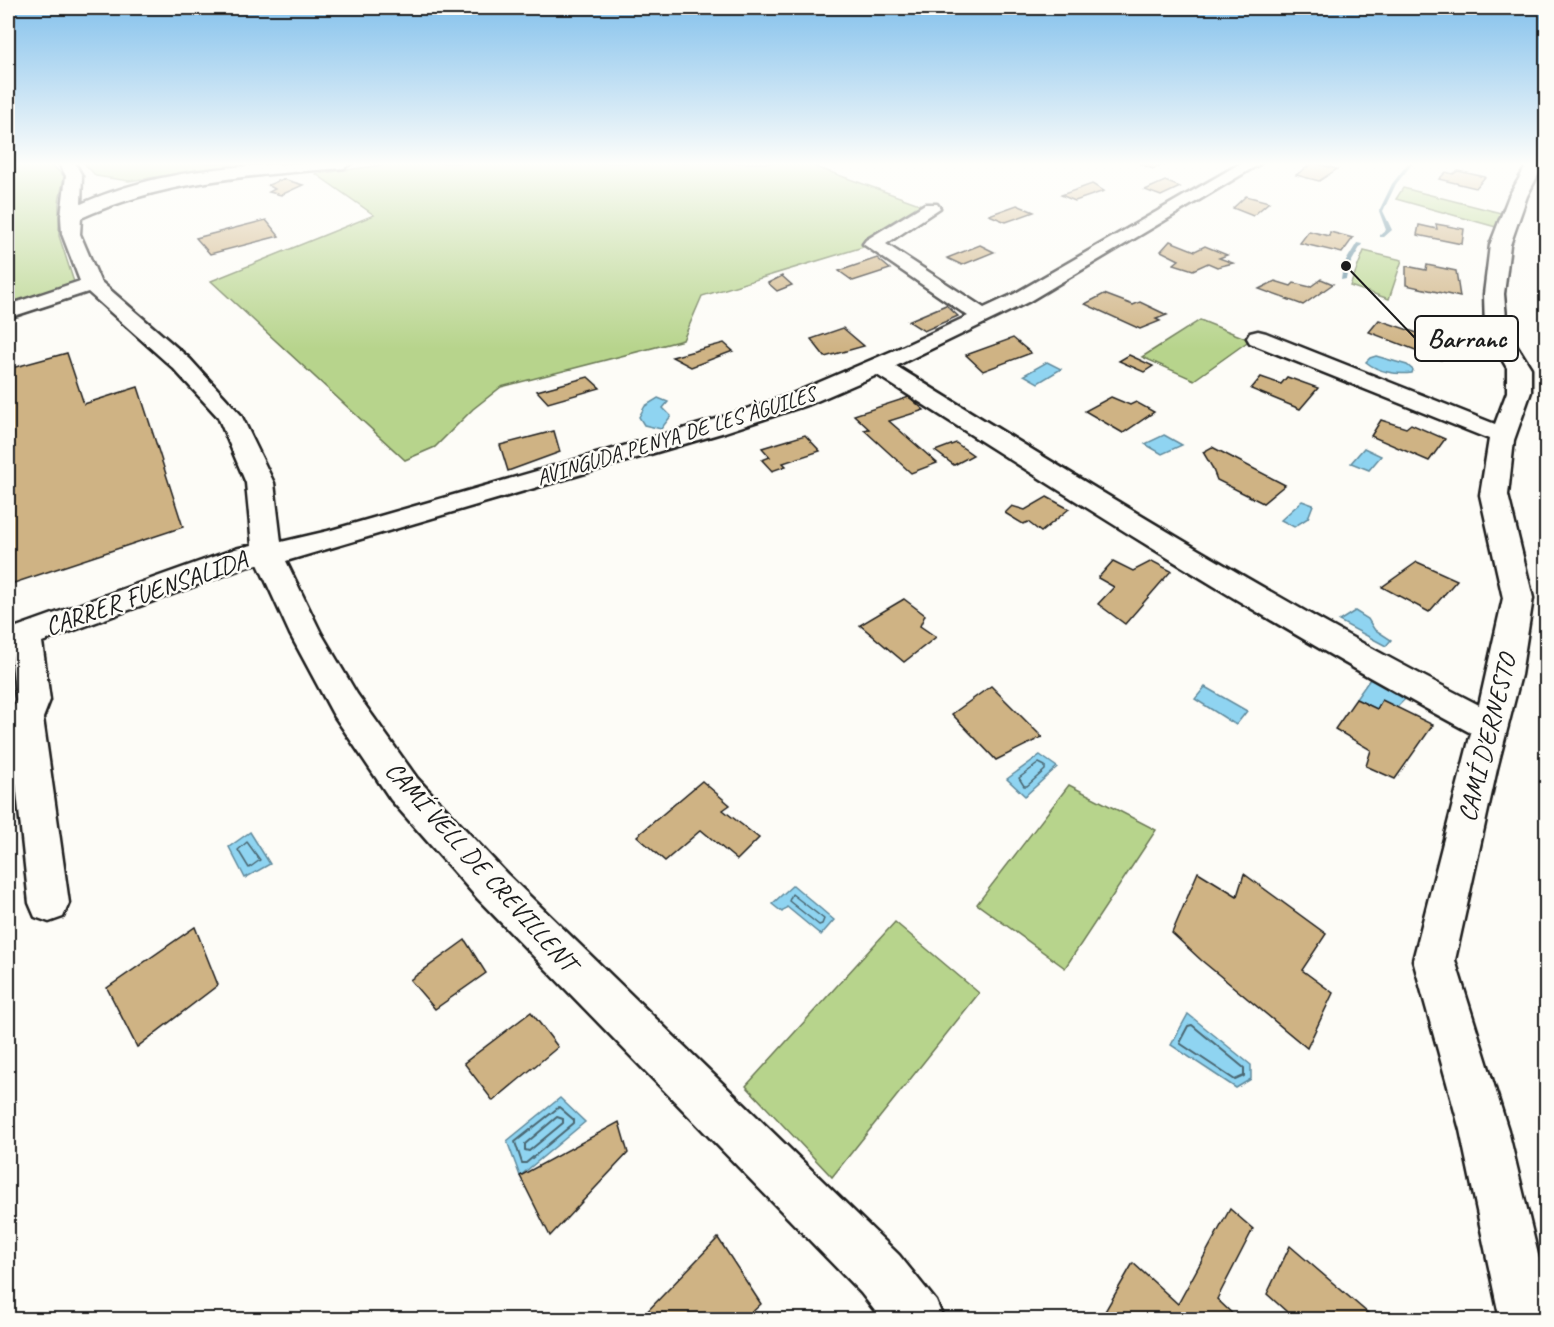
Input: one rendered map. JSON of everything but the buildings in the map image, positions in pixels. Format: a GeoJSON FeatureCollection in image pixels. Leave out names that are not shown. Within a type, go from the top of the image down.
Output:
{"type":"FeatureCollection","features":[{"type":"Feature","properties":{"kind":"street","name":"CAMÍ VELL DE CREVILLENT"},"geometry":{"type":"LineString","coordinates":[[71,225],[71,234],[91,284],[182,364],[229,415],[260,483],[268,554],[306,634],[345,704],[404,789],[492,886],[880,1274],[917,1320]]}},
{"type":"Feature","properties":{"kind":"street"},"geometry":{"type":"LineString","coordinates":[[905,225],[873,244],[984,317]]}},
{"type":"Feature","properties":{"kind":"street","name":"AVINGUDA PENYA DE LES ÀGUILES"},"geometry":{"type":"LineString","coordinates":[[268,554],[335,539],[716,427],[801,399],[984,317],[1145,225]]}},
{"type":"Feature","properties":{"kind":"street","name":"CAMÍ D'ERNESTO"},"geometry":{"type":"LineString","coordinates":[[1507,225],[1500,245],[1494,294],[1496,330],[1519,368],[1519,392],[1503,436],[1494,495],[1518,598],[1504,675],[1434,960],[1484,1130],[1527,1320]]}},
{"type":"Feature","properties":{"kind":"street"},"geometry":{"type":"LineString","coordinates":[[8,312],[91,284]]}},
{"type":"Feature","properties":{"kind":"street"},"geometry":{"type":"LineString","coordinates":[[1258,338],[1503,436]]}},
{"type":"Feature","properties":{"kind":"street"},"geometry":{"type":"LineString","coordinates":[[879,366],[1165,543],[1402,681],[1490,727]]}},
{"type":"Feature","properties":{"kind":"street","name":"CARRER FUENSALIDA"},"geometry":{"type":"LineString","coordinates":[[49,903],[27,718],[33,700],[16,638],[245,556],[268,554]]}},
{"type":"Feature","properties":{"kind":"street","name":"CARRER FUENSALIDA"},"geometry":{"type":"LineString","coordinates":[[8,683],[18,712],[27,718]]}},
{"type":"Feature","properties":{"kind":"green space"},"geometry":{"type":"Polygon","coordinates":[[[8,225],[59,225],[59,236],[74,282],[67,290],[8,306],[8,225]]]}},
{"type":"Feature","properties":{"kind":"green space"},"geometry":{"type":"Polygon","coordinates":[[[349,225],[894,225],[863,247],[702,296],[683,340],[501,387],[473,409],[435,447],[405,460],[211,281],[349,225]]]}},
{"type":"Feature","properties":{"kind":"green space"},"geometry":{"type":"Polygon","coordinates":[[[1364,251],[1402,260],[1389,299],[1350,286],[1364,251]]]}},
{"type":"Feature","properties":{"kind":"green space"},"geometry":{"type":"Polygon","coordinates":[[[1200,320],[1250,340],[1194,380],[1142,357],[1200,320]]]}},
{"type":"Feature","properties":{"kind":"green space"},"geometry":{"type":"Polygon","coordinates":[[[1069,785],[1156,830],[1065,968],[977,904],[1069,785]]]}},
{"type":"Feature","properties":{"kind":"green space"},"geometry":{"type":"Polygon","coordinates":[[[895,922],[979,993],[832,1177],[746,1086],[895,922]]]}},
{"type":"Feature","properties":{"kind":"water"},"geometry":{"type":"Polygon","coordinates":[[[1376,356],[1407,365],[1413,370],[1412,373],[1388,372],[1366,362],[1376,356]]]}},
{"type":"Feature","properties":{"kind":"water"},"geometry":{"type":"Polygon","coordinates":[[[1047,362],[1061,369],[1038,383],[1024,375],[1047,362]]]}},
{"type":"Feature","properties":{"kind":"water"},"geometry":{"type":"Polygon","coordinates":[[[658,398],[668,402],[663,408],[671,416],[661,429],[644,425],[639,417],[645,406],[658,398]]]}},
{"type":"Feature","properties":{"kind":"water"},"geometry":{"type":"Polygon","coordinates":[[[1164,435],[1182,445],[1162,454],[1145,444],[1164,435]]]}},
{"type":"Feature","properties":{"kind":"water"},"geometry":{"type":"Polygon","coordinates":[[[1364,448],[1381,456],[1369,470],[1351,463],[1364,448]]]}},
{"type":"Feature","properties":{"kind":"water"},"geometry":{"type":"Polygon","coordinates":[[[1302,501],[1313,505],[1308,518],[1294,527],[1281,520],[1302,501]]]}},
{"type":"Feature","properties":{"kind":"water"},"geometry":{"type":"Polygon","coordinates":[[[1355,611],[1368,619],[1374,629],[1391,640],[1386,646],[1339,621],[1355,611]]]}},
{"type":"Feature","properties":{"kind":"water"},"geometry":{"type":"Polygon","coordinates":[[[1370,679],[1406,698],[1397,707],[1382,700],[1377,709],[1356,699],[1370,679]]]}},
{"type":"Feature","properties":{"kind":"water"},"geometry":{"type":"Polygon","coordinates":[[[1205,687],[1247,711],[1236,725],[1195,699],[1205,687]]]}},
{"type":"Feature","properties":{"kind":"water"},"geometry":{"type":"Polygon","coordinates":[[[1040,755],[1057,767],[1025,796],[1007,779],[1040,755]]]}},
{"type":"Feature","properties":{"kind":"water"},"geometry":{"type":"Polygon","coordinates":[[[250,832],[270,864],[245,878],[229,847],[250,832]]]}},
{"type":"Feature","properties":{"kind":"water"},"geometry":{"type":"Polygon","coordinates":[[[793,885],[834,920],[821,935],[787,907],[782,912],[772,904],[793,885]]]}},
{"type":"Feature","properties":{"kind":"water"},"geometry":{"type":"Polygon","coordinates":[[[1188,1014],[1251,1065],[1251,1079],[1236,1088],[1171,1045],[1188,1014]]]}},
{"type":"Feature","properties":{"kind":"water"},"geometry":{"type":"Polygon","coordinates":[[[560,1098],[585,1122],[520,1176],[507,1141],[560,1098]]]}},
{"type":"Feature","properties":{"kind":"waterway"},"geometry":{"type":"LineString","coordinates":[[1382,236],[1389,230],[1387,225]]}},
{"type":"Feature","properties":{"kind":"waterway"},"geometry":{"type":"LineString","coordinates":[[1343,279],[1346,266],[1359,244]]}},
{"type":"Feature","properties":{"kind":"place","name":"Barranc"},"geometry":{"type":"Point","coordinates":[1346,266]}}]}
